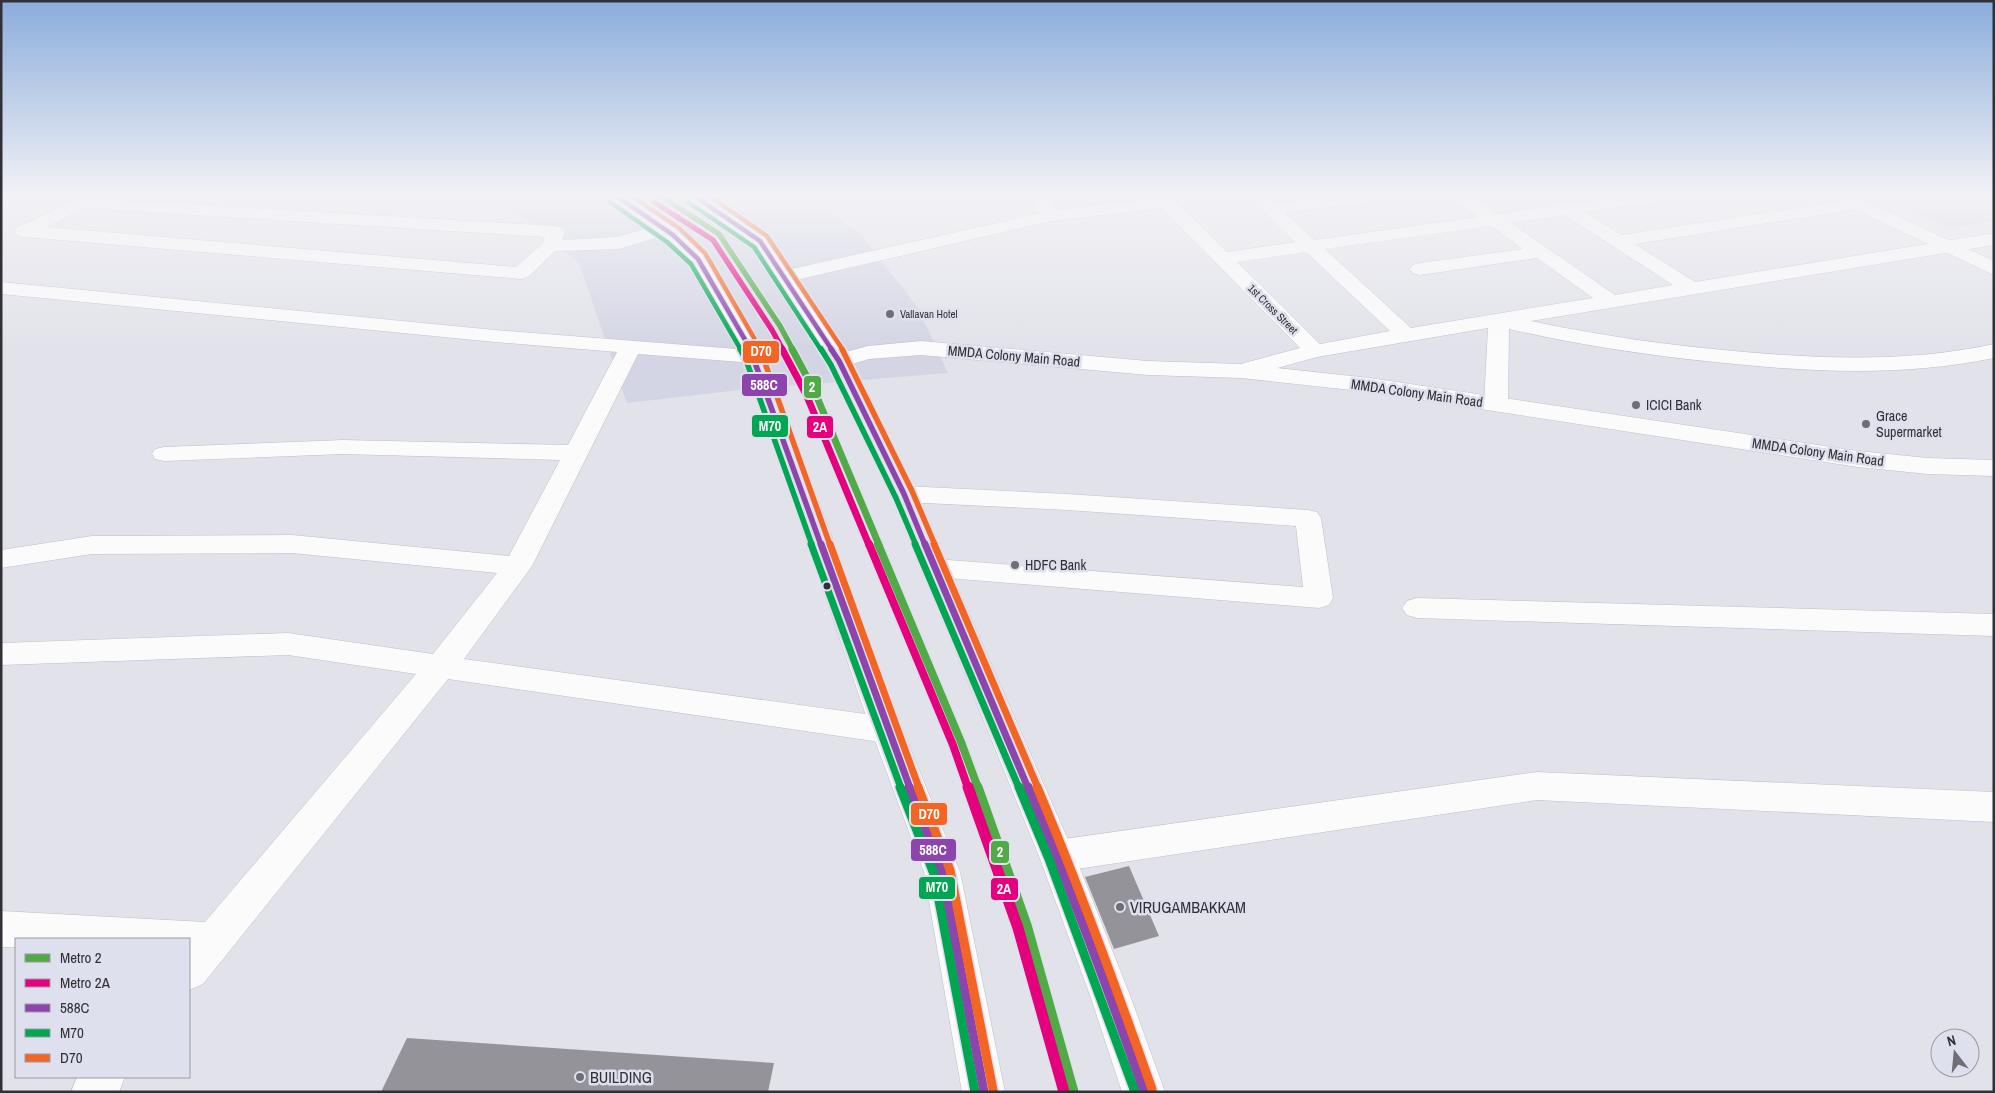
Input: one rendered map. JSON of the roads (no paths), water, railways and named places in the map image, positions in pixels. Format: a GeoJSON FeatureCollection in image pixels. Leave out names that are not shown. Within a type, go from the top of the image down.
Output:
{"type":"FeatureCollection","features":[{"type":"Feature","properties":{"kind":"street"},"geometry":{"type":"LineString","coordinates":[[202,246],[521,273],[550,246]]}},
{"type":"Feature","properties":{"kind":"street"},"geometry":{"type":"LineString","coordinates":[[683,246],[698,260],[754,356],[887,730],[942,872],[984,1092]]}},
{"type":"Feature","properties":{"kind":"street"},"geometry":{"type":"LineString","coordinates":[[763,246],[839,361],[904,494],[1057,856],[1112,998],[1144,1092]]}},
{"type":"Feature","properties":{"kind":"street"},"geometry":{"type":"LineString","coordinates":[[783,277],[920,246]]}},
{"type":"Feature","properties":{"kind":"street","name":"1st Cross Street"},"geometry":{"type":"LineString","coordinates":[[1211,246],[1315,351]]}},
{"type":"Feature","properties":{"kind":"street"},"geometry":{"type":"LineString","coordinates":[[1223,258],[1311,246],[1406,335]]}},
{"type":"Feature","properties":{"kind":"street"},"geometry":{"type":"LineString","coordinates":[[1531,246],[1612,302]]}},
{"type":"Feature","properties":{"kind":"street"},"geometry":{"type":"LineString","coordinates":[[1626,246],[1693,289]]}},
{"type":"Feature","properties":{"kind":"street"},"geometry":{"type":"LineString","coordinates":[[1241,371],[1315,351],[1406,335],[1954,246]]}},
{"type":"Feature","properties":{"kind":"street"},"geometry":{"type":"LineString","coordinates":[[1948,247],[1994,269]]}},
{"type":"Feature","properties":{"kind":"street"},"geometry":{"type":"LineString","coordinates":[[1420,269],[1539,252]]}},
{"type":"Feature","properties":{"kind":"street"},"geometry":{"type":"LineString","coordinates":[[1,288],[495,336],[754,356]]}},
{"type":"Feature","properties":{"kind":"street"},"geometry":{"type":"LineString","coordinates":[[1499,320],[1555,334],[1647,348],[1804,364],[1872,365],[1937,363],[1994,351]]}},
{"type":"Feature","properties":{"kind":"street"},"geometry":{"type":"LineString","coordinates":[[1496,404],[1499,320]]}},
{"type":"Feature","properties":{"kind":"street"},"geometry":{"type":"LineString","coordinates":[[190,970],[442,666],[518,566],[631,346]]}},
{"type":"Feature","properties":{"kind":"street","name":"MMDA Colony Main Road"},"geometry":{"type":"LineString","coordinates":[[839,361],[868,353],[921,348],[1148,368],[1241,371],[1370,385],[1858,459],[1928,466],[1994,468]]}},
{"type":"Feature","properties":{"kind":"street"},"geometry":{"type":"LineString","coordinates":[[164,454],[343,447],[576,453]]}},
{"type":"Feature","properties":{"kind":"street"},"geometry":{"type":"LineString","coordinates":[[904,494],[1067,502],[1308,518],[1319,598],[935,568]]}},
{"type":"Feature","properties":{"kind":"street"},"geometry":{"type":"LineString","coordinates":[[1,559],[92,545],[292,544],[518,566]]}},
{"type":"Feature","properties":{"kind":"street"},"geometry":{"type":"LineString","coordinates":[[1417,608],[1994,625]]}},
{"type":"Feature","properties":{"kind":"street"},"geometry":{"type":"LineString","coordinates":[[1,654],[288,644],[887,730]]}},
{"type":"Feature","properties":{"kind":"street"},"geometry":{"type":"LineString","coordinates":[[1057,856],[1537,786],[1994,807]]}},
{"type":"Feature","properties":{"kind":"street"},"geometry":{"type":"LineString","coordinates":[[1,929],[175,938]]}},
{"type":"Feature","properties":{"kind":"street"},"geometry":{"type":"LineString","coordinates":[[190,939],[214,940]]}},
{"type":"Feature","properties":{"kind":"street"},"geometry":{"type":"LineString","coordinates":[[92,1092],[103,1078]]}},
{"type":"Feature","properties":{"kind":"metro line","name":"2A"},"geometry":{"type":"LineString","coordinates":[[717,246],[772,330],[806,394],[953,745],[1018,928],[1064,1092]]}},
{"type":"Feature","properties":{"kind":"metro line","name":"2"},"geometry":{"type":"LineString","coordinates":[[727,246],[780,326],[814,390],[961,742],[1026,925],[1073,1092]]}},
{"type":"Feature","properties":{"kind":"place","name":"Vallavan Hotel"},"geometry":{"type":"Point","coordinates":[890,314]}},
{"type":"Feature","properties":{"kind":"place","name":"ICICI Bank"},"geometry":{"type":"Point","coordinates":[1636,405]}},
{"type":"Feature","properties":{"kind":"place","name":"Grace Supermarket"},"geometry":{"type":"Point","coordinates":[1866,424]}},
{"type":"Feature","properties":{"kind":"place","name":"HDFC Bank"},"geometry":{"type":"Point","coordinates":[1015,565]}},
{"type":"Feature","properties":{"kind":"place","name":"VIRUGAMBAKKAM"},"geometry":{"type":"Point","coordinates":[1120,907]}},
{"type":"Feature","properties":{"kind":"place","name":"BUILDING"},"geometry":{"type":"Point","coordinates":[580,1077]}}]}
